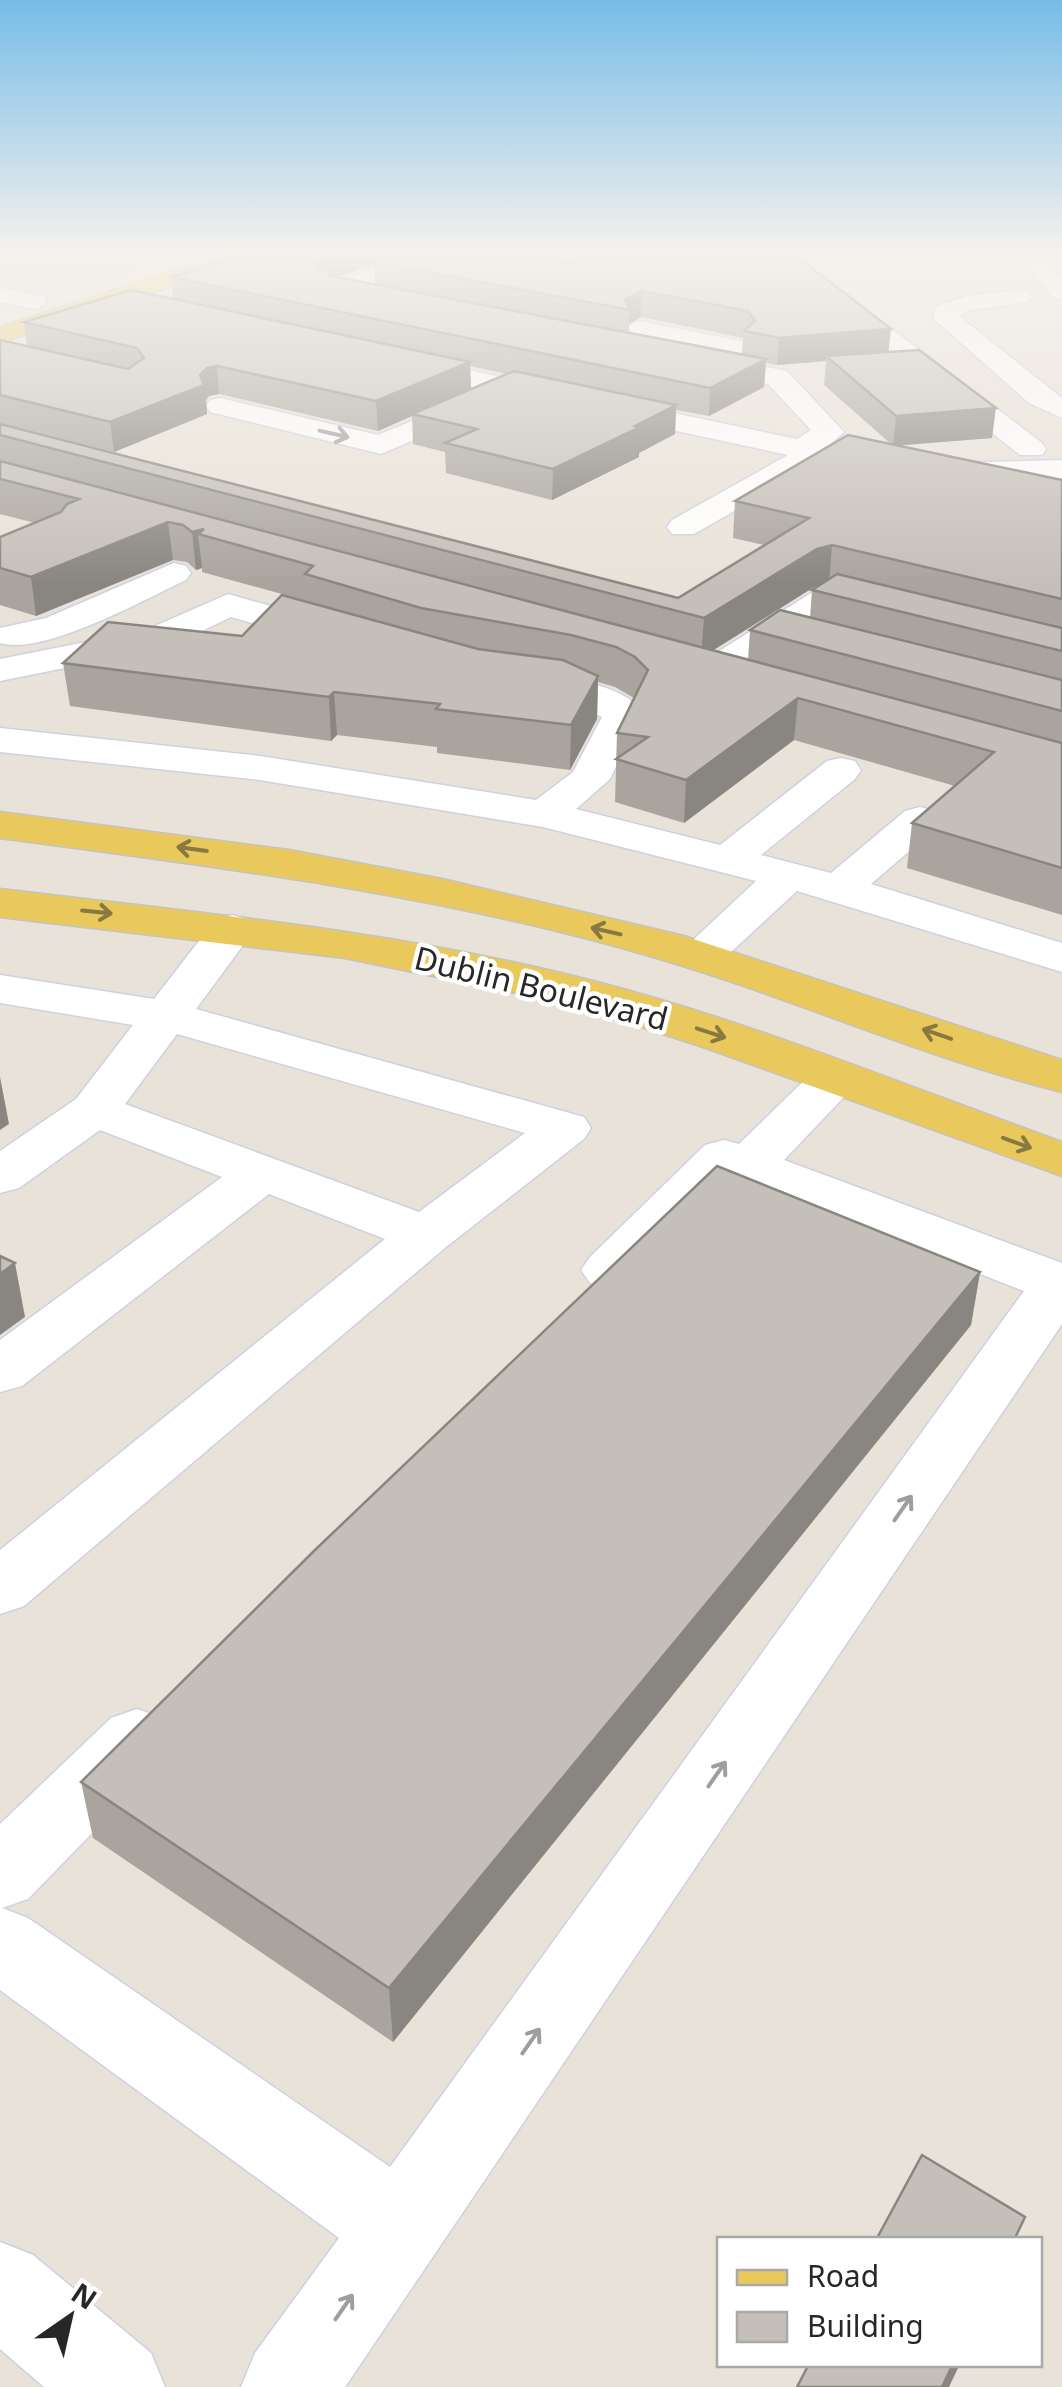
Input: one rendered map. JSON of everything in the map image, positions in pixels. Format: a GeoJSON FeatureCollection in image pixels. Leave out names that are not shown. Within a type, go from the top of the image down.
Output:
{"type":"FeatureCollection","features":[{"type":"Feature","properties":{"kind":"main road"},"geometry":{"type":"LineString","coordinates":[[0,825],[289,863],[442,892],[701,954],[1062,1077]]}},
{"type":"Feature","properties":{"kind":"main road","name":"Dublin Boulevard"},"geometry":{"type":"LineString","coordinates":[[0,903],[345,944],[585,994],[720,1036],[1062,1160]]}},
{"type":"Feature","properties":{"kind":"main road"},"geometry":{"type":"LineString","coordinates":[[345,944],[408,921],[632,968],[701,954]]}},
{"type":"Feature","properties":{"kind":"street"},"geometry":{"type":"LineString","coordinates":[[395,362],[808,451],[950,472],[1062,469]]}},
{"type":"Feature","properties":{"kind":"street"},"geometry":{"type":"LineString","coordinates":[[710,362],[707,364],[777,377],[814,374]]}},
{"type":"Feature","properties":{"kind":"street"},"geometry":{"type":"LineString","coordinates":[[919,362],[1031,449]]}},
{"type":"Feature","properties":{"kind":"street"},"geometry":{"type":"LineString","coordinates":[[998,362],[1039,397],[1062,409]]}},
{"type":"Feature","properties":{"kind":"street"},"geometry":{"type":"LineString","coordinates":[[887,368],[924,366]]}},
{"type":"Feature","properties":{"kind":"street"},"geometry":{"type":"LineString","coordinates":[[684,528],[808,451],[829,432],[777,377]]}},
{"type":"Feature","properties":{"kind":"street"},"geometry":{"type":"LineString","coordinates":[[270,386],[220,406],[381,444],[511,387]]}},
{"type":"Feature","properties":{"kind":"street"},"geometry":{"type":"LineString","coordinates":[[0,639],[57,626],[174,573]]}},
{"type":"Feature","properties":{"kind":"street"},"geometry":{"type":"LineString","coordinates":[[707,674],[828,598],[918,620]]}},
{"type":"Feature","properties":{"kind":"street"},"geometry":{"type":"LineString","coordinates":[[0,670],[156,639],[228,605],[372,646]]}},
{"type":"Feature","properties":{"kind":"street"},"geometry":{"type":"LineString","coordinates":[[771,634],[826,648]]}},
{"type":"Feature","properties":{"kind":"street"},"geometry":{"type":"LineString","coordinates":[[669,664],[744,685]]}},
{"type":"Feature","properties":{"kind":"street"},"geometry":{"type":"LineString","coordinates":[[499,680],[572,689],[624,712],[590,778],[544,814]]}},
{"type":"Feature","properties":{"kind":"street"},"geometry":{"type":"LineString","coordinates":[[0,740],[260,768],[544,814],[839,888],[1062,958]]}},
{"type":"Feature","properties":{"kind":"street"},"geometry":{"type":"LineString","coordinates":[[728,860],[841,770]]}},
{"type":"Feature","properties":{"kind":"street"},"geometry":{"type":"LineString","coordinates":[[839,888],[920,820]]}},
{"type":"Feature","properties":{"kind":"street"},"geometry":{"type":"LineString","coordinates":[[701,954],[789,875]]}},
{"type":"Feature","properties":{"kind":"street"},"geometry":{"type":"LineString","coordinates":[[0,1176],[94,1110],[232,929]]}},
{"type":"Feature","properties":{"kind":"street"},"geometry":{"type":"LineString","coordinates":[[0,989],[165,1015],[564,1128],[426,1234],[0,1588]]}},
{"type":"Feature","properties":{"kind":"street"},"geometry":{"type":"LineString","coordinates":[[748,1166],[836,1078]]}},
{"type":"Feature","properties":{"kind":"street"},"geometry":{"type":"LineString","coordinates":[[94,1110],[426,1234]]}},
{"type":"Feature","properties":{"kind":"street"},"geometry":{"type":"LineString","coordinates":[[289,2387],[1060,1283],[724,1156],[571,1308]]}},
{"type":"Feature","properties":{"kind":"street"},"geometry":{"type":"LineString","coordinates":[[0,1371],[262,1173]]}},
{"type":"Feature","properties":{"kind":"street"},"geometry":{"type":"LineString","coordinates":[[0,1875],[181,1695]]}},
{"type":"Feature","properties":{"kind":"street"},"geometry":{"type":"LineString","coordinates":[[0,1944],[400,2228]]}},
{"type":"Feature","properties":{"kind":"street"},"geometry":{"type":"LineString","coordinates":[[0,2288],[117,2387]]}},
{"type":"Feature","properties":{"kind":"building"},"geometry":{"type":"Polygon","coordinates":[[[0,362],[99,362],[128,369],[138,362],[469,362],[376,401],[217,366],[200,375],[204,385],[110,422],[0,395],[0,362]]]}},
{"type":"Feature","properties":{"kind":"building"},"geometry":{"type":"Polygon","coordinates":[[[586,362],[759,362],[710,388],[586,362]]]}},
{"type":"Feature","properties":{"kind":"building"},"geometry":{"type":"Polygon","coordinates":[[[833,362],[935,362],[996,408],[896,416],[833,362]]]}},
{"type":"Feature","properties":{"kind":"building"},"geometry":{"type":"Polygon","coordinates":[[[514,371],[676,405],[553,469],[445,443],[477,429],[412,414],[514,371]]]}},
{"type":"Feature","properties":{"kind":"building"},"geometry":{"type":"Polygon","coordinates":[[[0,424],[678,598],[809,518],[735,501],[848,435],[1062,480],[1062,599],[832,545],[817,549],[704,618],[0,435],[0,424]]]}},
{"type":"Feature","properties":{"kind":"building"},"geometry":{"type":"Polygon","coordinates":[[[0,461],[1062,743],[1062,868],[912,823],[994,752],[798,698],[686,780],[616,759],[648,737],[617,733],[648,670],[616,647],[421,608],[305,574],[313,566],[198,534],[204,529],[192,532],[168,522],[31,577],[0,568],[0,537],[61,512],[79,499],[0,479],[0,461]]]}},
{"type":"Feature","properties":{"kind":"building"},"geometry":{"type":"Polygon","coordinates":[[[837,574],[1062,628],[1062,651],[812,590],[837,574]]]}},
{"type":"Feature","properties":{"kind":"building"},"geometry":{"type":"Polygon","coordinates":[[[282,595],[478,649],[563,660],[598,676],[571,725],[436,709],[440,704],[334,692],[329,697],[63,663],[108,622],[242,636],[282,595]]]}},
{"type":"Feature","properties":{"kind":"building"},"geometry":{"type":"Polygon","coordinates":[[[780,610],[1062,680],[1062,711],[750,630],[780,610]]]}},
{"type":"Feature","properties":{"kind":"building"},"geometry":{"type":"Polygon","coordinates":[[[717,1166],[980,1272],[389,1988],[81,1782],[316,1549],[717,1166]]]}},
{"type":"Feature","properties":{"kind":"building"},"geometry":{"type":"Polygon","coordinates":[[[0,1256],[15,1263],[0,1274],[0,1256]]]}},
{"type":"Feature","properties":{"kind":"building"},"geometry":{"type":"Polygon","coordinates":[[[922,2155],[1025,2217],[1015,2237],[878,2237],[922,2155]]]}},
{"type":"Feature","properties":{"kind":"building"},"geometry":{"type":"Polygon","coordinates":[[[807,2367],[952,2367],[942,2387],[797,2387],[807,2367]]]}}]}
